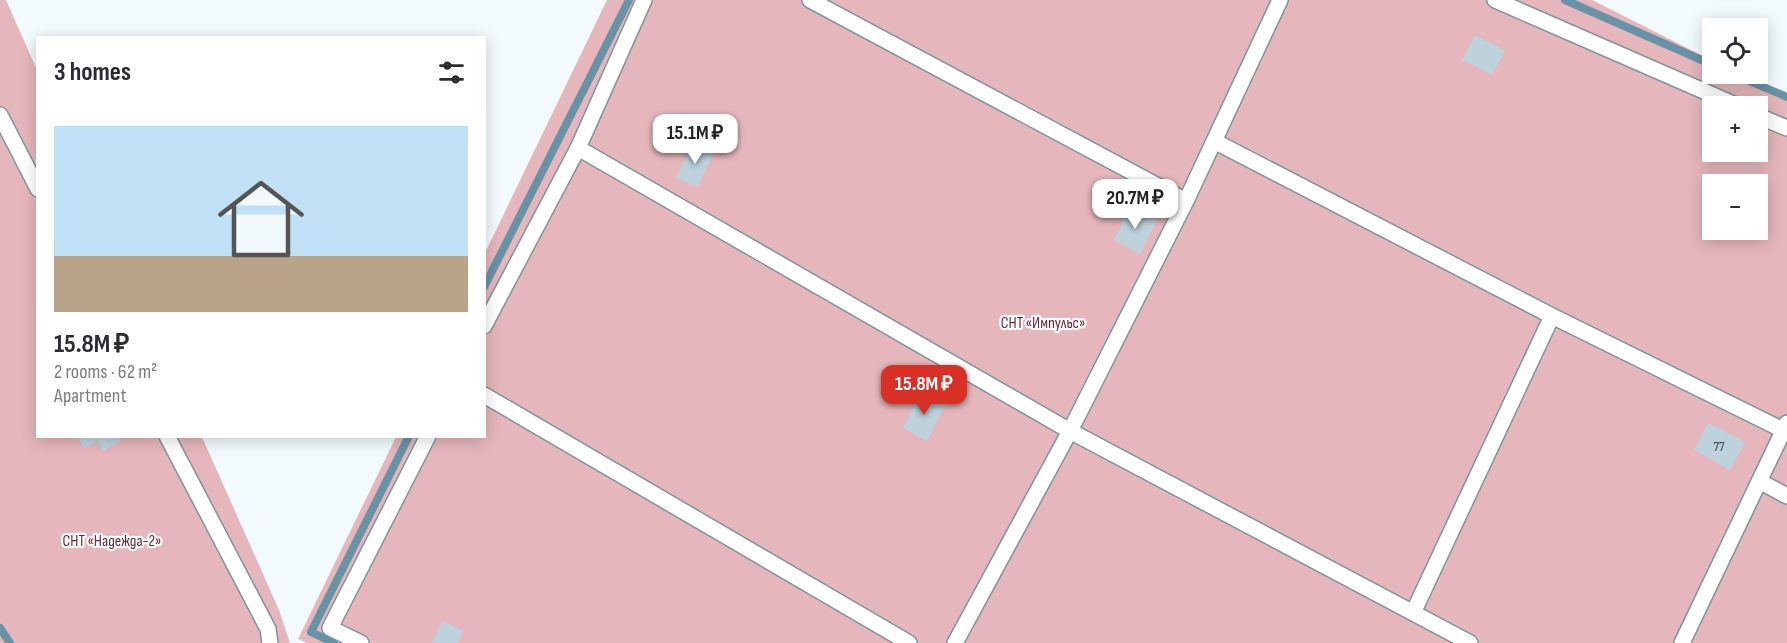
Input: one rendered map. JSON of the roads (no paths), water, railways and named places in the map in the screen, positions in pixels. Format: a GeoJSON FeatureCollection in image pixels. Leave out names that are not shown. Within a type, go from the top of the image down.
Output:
{"type":"FeatureCollection","features":[{"type":"Feature","properties":{"kind":"lane"},"geometry":{"type":"LineString","coordinates":[[486,322],[578,148],[644,0]]}},
{"type":"Feature","properties":{"kind":"lane"},"geometry":{"type":"LineString","coordinates":[[810,0],[1186,201]]}},
{"type":"Feature","properties":{"kind":"lane"},"geometry":{"type":"LineString","coordinates":[[955,643],[1070,431],[1186,201],[1280,0]]}},
{"type":"Feature","properties":{"kind":"lane"},"geometry":{"type":"LineString","coordinates":[[1495,0],[1715,96]]}},
{"type":"Feature","properties":{"kind":"lane"},"geometry":{"type":"LineString","coordinates":[[0,115],[36,185]]}},
{"type":"Feature","properties":{"kind":"lane"},"geometry":{"type":"LineString","coordinates":[[1768,120],[1787,128]]}},
{"type":"Feature","properties":{"kind":"lane"},"geometry":{"type":"LineString","coordinates":[[1214,141],[1552,316],[1785,427],[1682,643]]}},
{"type":"Feature","properties":{"kind":"lane"},"geometry":{"type":"LineString","coordinates":[[578,148],[1070,431],[1470,643]]}},
{"type":"Feature","properties":{"kind":"lane"},"geometry":{"type":"LineString","coordinates":[[1413,613],[1552,316]]}},
{"type":"Feature","properties":{"kind":"lane"},"geometry":{"type":"LineString","coordinates":[[486,396],[909,643]]}},
{"type":"Feature","properties":{"kind":"lane"},"geometry":{"type":"LineString","coordinates":[[168,438],[268,629],[270,643]]}},
{"type":"Feature","properties":{"kind":"lane"},"geometry":{"type":"LineString","coordinates":[[361,643],[330,628],[427,438]]}},
{"type":"Feature","properties":{"kind":"lane"},"geometry":{"type":"LineString","coordinates":[[1759,481],[1787,496]]}},
{"type":"Feature","properties":{"kind":"waterway"},"geometry":{"type":"LineString","coordinates":[[486,283],[629,0]]}},
{"type":"Feature","properties":{"kind":"waterway"},"geometry":{"type":"LineString","coordinates":[[1565,0],[1702,60]]}},
{"type":"Feature","properties":{"kind":"waterway"},"geometry":{"type":"LineString","coordinates":[[1756,84],[1787,97]]}},
{"type":"Feature","properties":{"kind":"waterway"},"geometry":{"type":"LineString","coordinates":[[334,643],[311,632],[408,438]]}},
{"type":"Feature","properties":{"kind":"waterway"},"geometry":{"type":"LineString","coordinates":[[0,628],[10,643]]}},
{"type":"Feature","properties":{"kind":"park label","name":"СНТ «Импульс»"},"geometry":{"type":"Point","coordinates":[1043,322]}},
{"type":"Feature","properties":{"kind":"park label","name":"СНТ «Надежда-2»"},"geometry":{"type":"Point","coordinates":[112,540]}}]}
